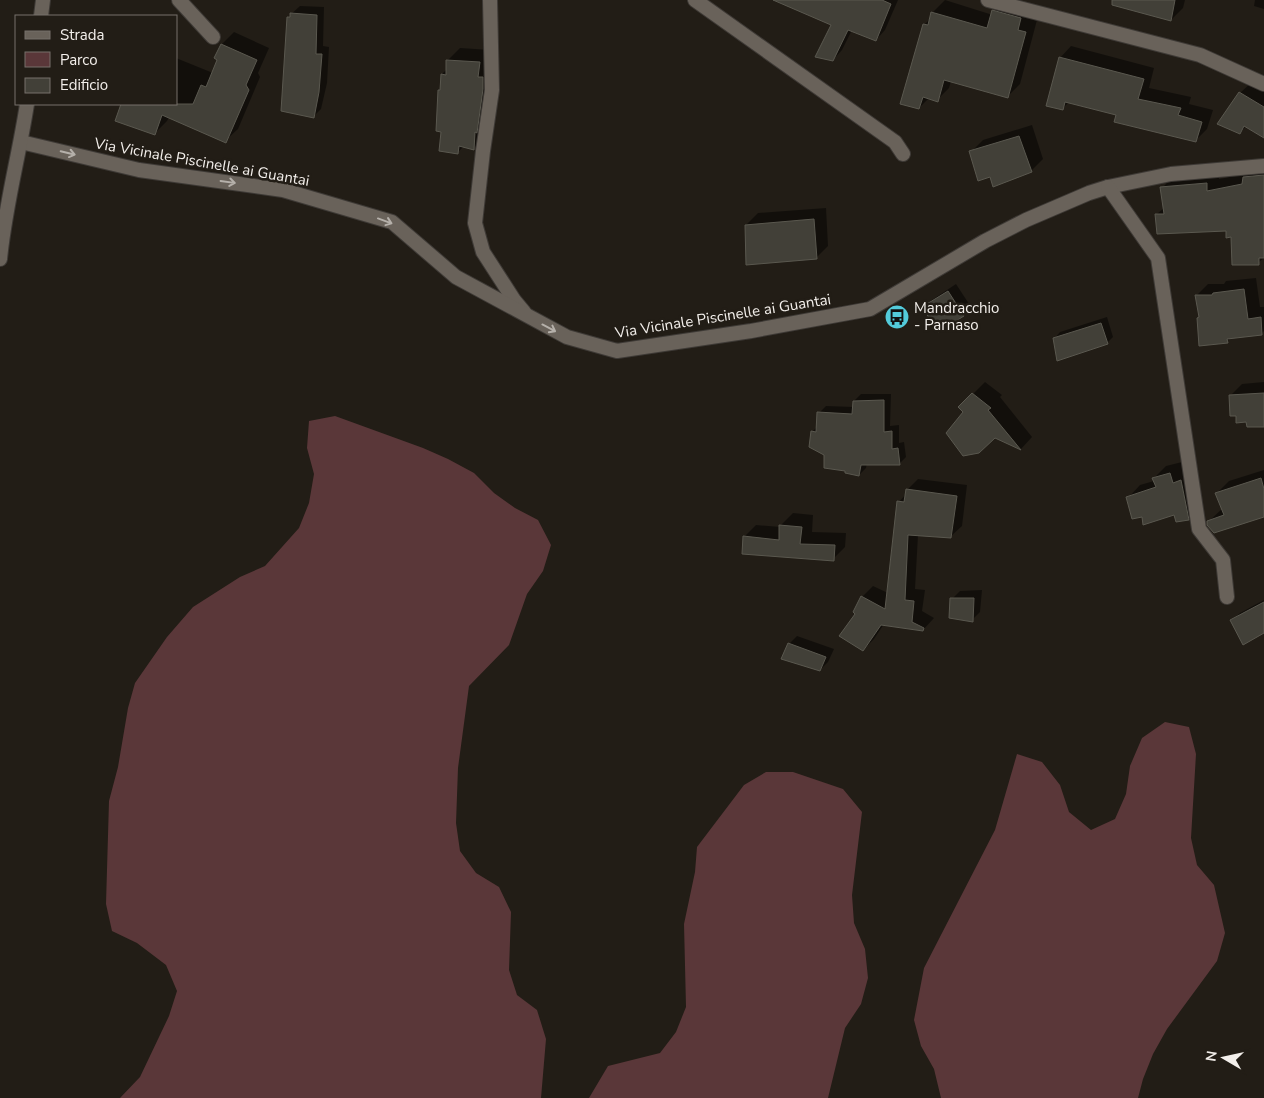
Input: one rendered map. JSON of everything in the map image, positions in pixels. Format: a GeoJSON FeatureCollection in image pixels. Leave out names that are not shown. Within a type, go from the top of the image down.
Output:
{"type":"FeatureCollection","features":[{"type":"Feature","properties":{"kind":"street"},"geometry":{"type":"LineString","coordinates":[[41,15],[43,0]]}},
{"type":"Feature","properties":{"kind":"street"},"geometry":{"type":"LineString","coordinates":[[179,0],[213,37]]}},
{"type":"Feature","properties":{"kind":"street"},"geometry":{"type":"LineString","coordinates":[[490,0],[492,90],[481,160],[475,224],[484,252],[514,300],[528,317]]}},
{"type":"Feature","properties":{"kind":"street"},"geometry":{"type":"LineString","coordinates":[[695,0],[895,142],[902,154]]}},
{"type":"Feature","properties":{"kind":"street"},"geometry":{"type":"LineString","coordinates":[[988,0],[1200,55],[1264,84]]}},
{"type":"Feature","properties":{"kind":"street"},"geometry":{"type":"LineString","coordinates":[[0,259],[7,202],[21,142],[27,105]]}},
{"type":"Feature","properties":{"kind":"street","name":"Via Vicinale Piscinelle ai Guantai"},"geometry":{"type":"LineString","coordinates":[[21,142],[140,170],[283,190],[392,222],[456,277],[566,337],[617,351],[751,331],[870,309],[993,236],[1089,193],[1108,187],[1171,174],[1264,166]]}},
{"type":"Feature","properties":{"kind":"street"},"geometry":{"type":"LineString","coordinates":[[1108,187],[1158,258],[1199,529],[1223,560],[1227,597]]}},
{"type":"Feature","properties":{"kind":"green space"},"geometry":{"type":"Polygon","coordinates":[[[335,416],[423,448],[474,473],[494,493],[515,508],[538,520],[551,545],[543,571],[527,594],[509,645],[469,686],[458,768],[456,823],[460,851],[476,873],[499,887],[511,912],[509,970],[517,995],[537,1010],[546,1039],[541,1098],[120,1098],[140,1077],[169,1016],[177,991],[166,965],[137,943],[112,931],[106,904],[109,801],[135,683],[167,637],[193,607],[240,577],[265,566],[299,528],[309,503],[314,474],[307,448],[309,421],[335,416]]]}},
{"type":"Feature","properties":{"kind":"green space"},"geometry":{"type":"Polygon","coordinates":[[[1165,722],[1189,727],[1196,754],[1191,838],[1197,865],[1214,885],[1225,933],[1217,961],[1167,1029],[1153,1054],[1138,1098],[941,1098],[934,1069],[921,1046],[914,1020],[924,968],[995,830],[1017,754],[1042,762],[1060,785],[1069,812],[1091,830],[1115,819],[1126,794],[1130,766],[1142,738],[1165,722]]]}},
{"type":"Feature","properties":{"kind":"green space"},"geometry":{"type":"Polygon","coordinates":[[[766,772],[793,772],[843,789],[862,812],[852,895],[854,923],[865,949],[868,978],[861,1004],[845,1028],[828,1098],[589,1098],[608,1066],[660,1053],[676,1032],[686,1007],[684,924],[695,872],[697,847],[744,785],[766,772]]]}},
{"type":"Feature","properties":{"kind":"building"},"geometry":{"type":"Polygon","coordinates":[[[773,0],[882,0],[891,4],[876,41],[848,30],[833,61],[815,57],[831,25],[773,0]]]}},
{"type":"Feature","properties":{"kind":"building"},"geometry":{"type":"Polygon","coordinates":[[[1112,0],[1175,0],[1171,21],[1112,5],[1112,0]]]}},
{"type":"Feature","properties":{"kind":"building"},"geometry":{"type":"Polygon","coordinates":[[[992,10],[1021,18],[1018,30],[1026,32],[1008,98],[944,80],[938,102],[923,97],[919,109],[900,104],[923,24],[928,25],[931,12],[987,28],[992,10]]]}},
{"type":"Feature","properties":{"kind":"building"},"geometry":{"type":"Polygon","coordinates":[[[290,13],[317,15],[316,54],[322,54],[319,92],[314,118],[281,111],[287,17],[290,17],[290,13]]]}},
{"type":"Feature","properties":{"kind":"building"},"geometry":{"type":"Polygon","coordinates":[[[221,44],[257,60],[246,85],[249,90],[226,143],[162,115],[155,135],[115,121],[121,105],[193,104],[201,85],[206,87],[217,60],[214,58],[221,44]]]}},
{"type":"Feature","properties":{"kind":"building"},"geometry":{"type":"Polygon","coordinates":[[[1059,57],[1144,79],[1138,99],[1181,108],[1178,115],[1202,122],[1196,142],[1114,122],[1116,115],[1065,102],[1063,110],[1046,106],[1059,57]]]}},
{"type":"Feature","properties":{"kind":"building"},"geometry":{"type":"Polygon","coordinates":[[[446,60],[480,62],[478,77],[483,77],[474,150],[459,146],[458,154],[439,151],[441,132],[436,131],[438,90],[440,90],[441,74],[446,75],[446,60]]]}},
{"type":"Feature","properties":{"kind":"building"},"geometry":{"type":"Polygon","coordinates":[[[1239,92],[1264,107],[1264,138],[1244,126],[1240,134],[1217,124],[1239,92]]]}},
{"type":"Feature","properties":{"kind":"building"},"geometry":{"type":"Polygon","coordinates":[[[1019,136],[1032,172],[993,187],[990,177],[978,181],[969,151],[1019,136]]]}},
{"type":"Feature","properties":{"kind":"building"},"geometry":{"type":"Polygon","coordinates":[[[1264,175],[1264,258],[1259,258],[1259,265],[1232,265],[1231,237],[1226,238],[1226,231],[1157,234],[1155,214],[1164,214],[1160,187],[1207,183],[1207,191],[1242,184],[1243,177],[1264,175]]]}},
{"type":"Feature","properties":{"kind":"building"},"geometry":{"type":"Polygon","coordinates":[[[814,219],[817,259],[746,265],[745,225],[814,219]]]}},
{"type":"Feature","properties":{"kind":"building"},"geometry":{"type":"Polygon","coordinates":[[[1244,289],[1248,319],[1261,317],[1262,335],[1227,339],[1228,343],[1199,346],[1197,318],[1199,317],[1195,295],[1212,295],[1213,293],[1244,289]]]}},
{"type":"Feature","properties":{"kind":"building"},"geometry":{"type":"Polygon","coordinates":[[[948,291],[964,316],[938,332],[922,307],[948,291]]]}},
{"type":"Feature","properties":{"kind":"building"},"geometry":{"type":"Polygon","coordinates":[[[1101,323],[1108,344],[1057,361],[1053,338],[1101,323]]]}},
{"type":"Feature","properties":{"kind":"building"},"geometry":{"type":"Polygon","coordinates":[[[972,393],[991,408],[988,410],[1021,450],[995,438],[979,453],[963,456],[946,433],[963,412],[958,407],[972,393]]]}},
{"type":"Feature","properties":{"kind":"building"},"geometry":{"type":"Polygon","coordinates":[[[1264,393],[1264,427],[1247,427],[1246,422],[1236,423],[1236,416],[1230,416],[1229,395],[1264,393]]]}},
{"type":"Feature","properties":{"kind":"building"},"geometry":{"type":"Polygon","coordinates":[[[884,400],[884,432],[892,431],[892,449],[898,448],[900,465],[861,465],[859,476],[845,473],[845,471],[824,468],[824,455],[809,447],[811,431],[816,432],[817,412],[852,414],[853,401],[884,400]]]}},
{"type":"Feature","properties":{"kind":"building"},"geometry":{"type":"Polygon","coordinates":[[[1170,473],[1173,483],[1181,480],[1189,520],[1176,522],[1174,515],[1143,525],[1142,517],[1132,519],[1126,497],[1156,487],[1152,478],[1170,473]]]}},
{"type":"Feature","properties":{"kind":"building"},"geometry":{"type":"Polygon","coordinates":[[[1261,478],[1264,489],[1264,517],[1214,533],[1207,525],[1207,521],[1224,515],[1215,493],[1261,478]]]}},
{"type":"Feature","properties":{"kind":"building"},"geometry":{"type":"Polygon","coordinates":[[[906,489],[957,496],[951,538],[908,535],[905,600],[914,601],[912,622],[924,628],[923,631],[881,625],[863,651],[839,636],[855,614],[853,612],[861,596],[885,609],[897,501],[904,502],[906,489]]]}},
{"type":"Feature","properties":{"kind":"building"},"geometry":{"type":"Polygon","coordinates":[[[779,525],[802,527],[800,544],[835,545],[834,561],[742,554],[743,536],[779,540],[779,525]]]}},
{"type":"Feature","properties":{"kind":"building"},"geometry":{"type":"Polygon","coordinates":[[[950,598],[974,598],[973,622],[949,618],[950,598]]]}},
{"type":"Feature","properties":{"kind":"building"},"geometry":{"type":"Polygon","coordinates":[[[1264,602],[1264,633],[1243,645],[1230,620],[1264,602]]]}},
{"type":"Feature","properties":{"kind":"building"},"geometry":{"type":"Polygon","coordinates":[[[788,643],[826,657],[820,671],[781,659],[788,643]]]}},
{"type":"Feature","properties":{"kind":"place","name":"Mandracchio - Parnaso"},"geometry":{"type":"Point","coordinates":[897,317]}}]}
